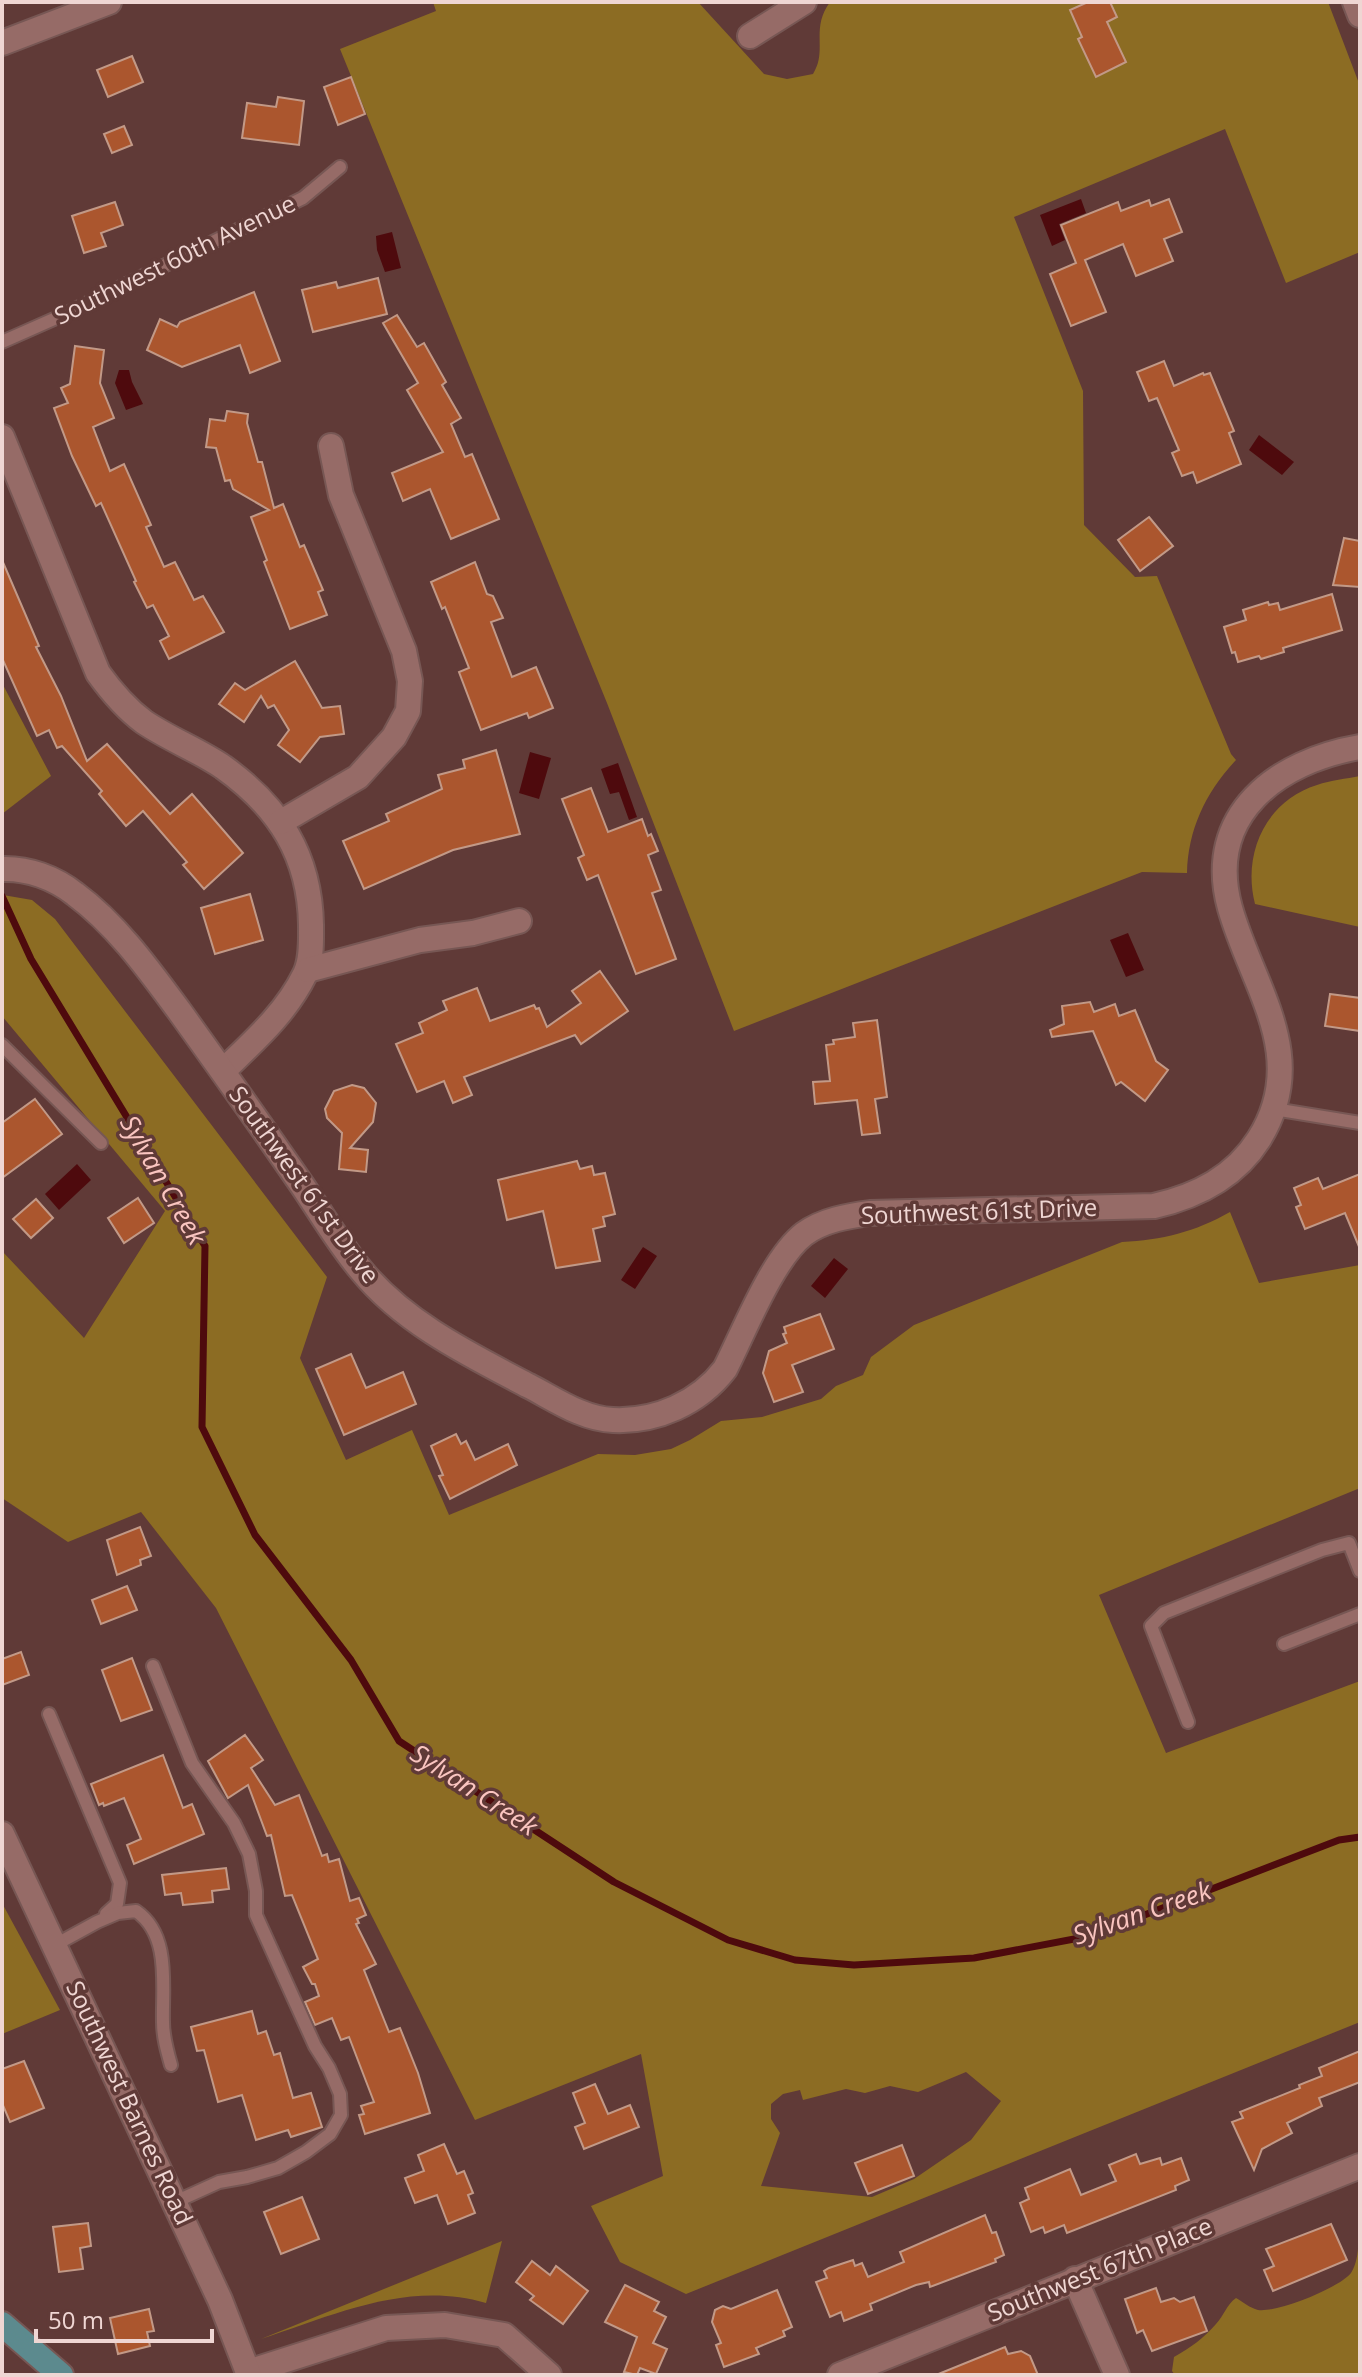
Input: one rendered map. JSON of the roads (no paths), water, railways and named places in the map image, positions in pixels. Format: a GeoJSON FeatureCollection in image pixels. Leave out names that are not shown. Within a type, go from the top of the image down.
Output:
{"type":"FeatureCollection","features":[{"type":"Feature","properties":{"kind":"main road"},"geometry":{"type":"LineString","coordinates":[[2,2324],[61,2375]]}},
{"type":"Feature","properties":{"kind":"street"},"geometry":{"type":"LineString","coordinates":[[2,43],[109,2]]}},
{"type":"Feature","properties":{"kind":"street"},"geometry":{"type":"LineString","coordinates":[[750,36],[804,2]]}},
{"type":"Feature","properties":{"kind":"street"},"geometry":{"type":"LineString","coordinates":[[1355,2],[1360,15]]}},
{"type":"Feature","properties":{"kind":"street"},"geometry":{"type":"LineString","coordinates":[[2,437],[98,673],[130,711],[145,723],[200,753],[250,788],[281,822],[300,857],[308,881],[311,935],[308,970],[270,1027],[223,1071]]}},
{"type":"Feature","properties":{"kind":"street"},"geometry":{"type":"LineString","coordinates":[[281,822],[358,777],[394,737],[408,711],[410,681],[404,651],[341,495],[331,446]]}},
{"type":"Feature","properties":{"kind":"street","name":"Southwest 61st Drive"},"geometry":{"type":"LineString","coordinates":[[2,869],[26,871],[56,882],[75,893],[99,914],[157,982],[223,1071],[360,1269],[379,1290],[421,1324],[494,1368],[576,1411],[615,1420],[659,1414],[707,1389],[725,1369],[784,1255],[817,1226],[870,1213],[1137,1207],[1167,1203],[1196,1194],[1229,1174],[1253,1148],[1274,1109],[1281,1065],[1277,1037],[1264,996],[1229,906],[1225,882],[1228,849],[1241,813],[1268,783],[1321,755],[1360,747]]}},
{"type":"Feature","properties":{"kind":"street"},"geometry":{"type":"LineString","coordinates":[[308,970],[420,940],[473,933],[519,921]]}},
{"type":"Feature","properties":{"kind":"street","name":"Southwest Barnes Road"},"geometry":{"type":"LineString","coordinates":[[2,1834],[220,2300],[248,2374]]}},
{"type":"Feature","properties":{"kind":"street","name":"Southwest 67th Place"},"geometry":{"type":"LineString","coordinates":[[840,2375],[1360,2166]]}},
{"type":"Feature","properties":{"kind":"street"},"geometry":{"type":"LineString","coordinates":[[1075,2279],[1117,2375]]}},
{"type":"Feature","properties":{"kind":"street"},"geometry":{"type":"LineString","coordinates":[[248,2374],[386,2328],[445,2325],[504,2335],[548,2375]]}},
{"type":"Feature","properties":{"kind":"lane","name":"Southwest 60th Avenue"},"geometry":{"type":"LineString","coordinates":[[2,342],[303,198],[340,167]]}},
{"type":"Feature","properties":{"kind":"lane"},"geometry":{"type":"LineString","coordinates":[[2,1045],[101,1143]]}},
{"type":"Feature","properties":{"kind":"lane"},"geometry":{"type":"LineString","coordinates":[[1274,1109],[1360,1123]]}},
{"type":"Feature","properties":{"kind":"lane"},"geometry":{"type":"LineString","coordinates":[[1188,1722],[1151,1626],[1164,1613],[1322,1550],[1349,1543],[1360,1571]]}},
{"type":"Feature","properties":{"kind":"lane"},"geometry":{"type":"LineString","coordinates":[[1284,1644],[1360,1614]]}},
{"type":"Feature","properties":{"kind":"lane"},"geometry":{"type":"LineString","coordinates":[[153,1666],[192,1763],[234,1823],[249,1854],[256,1891],[256,1915],[315,2046],[329,2068],[340,2094],[341,2105],[341,2115],[330,2134],[306,2152],[278,2168],[219,2182],[175,2202]]}},
{"type":"Feature","properties":{"kind":"lane"},"geometry":{"type":"LineString","coordinates":[[49,1714],[120,1883],[117,1904],[97,1922]]}},
{"type":"Feature","properties":{"kind":"lane"},"geometry":{"type":"LineString","coordinates":[[55,1945],[118,1913],[136,1911],[146,1918],[158,1942],[165,1975],[163,2021],[171,2065]]}},
{"type":"Feature","properties":{"kind":"waterway","name":"Sylvan Creek"},"geometry":{"type":"LineString","coordinates":[[2,896],[31,959],[205,1246],[202,1427],[255,1535],[351,1660],[399,1741],[614,1882],[728,1940],[795,1960],[854,1965],[974,1958],[1090,1936],[1339,1840],[1360,1837]]}}]}
